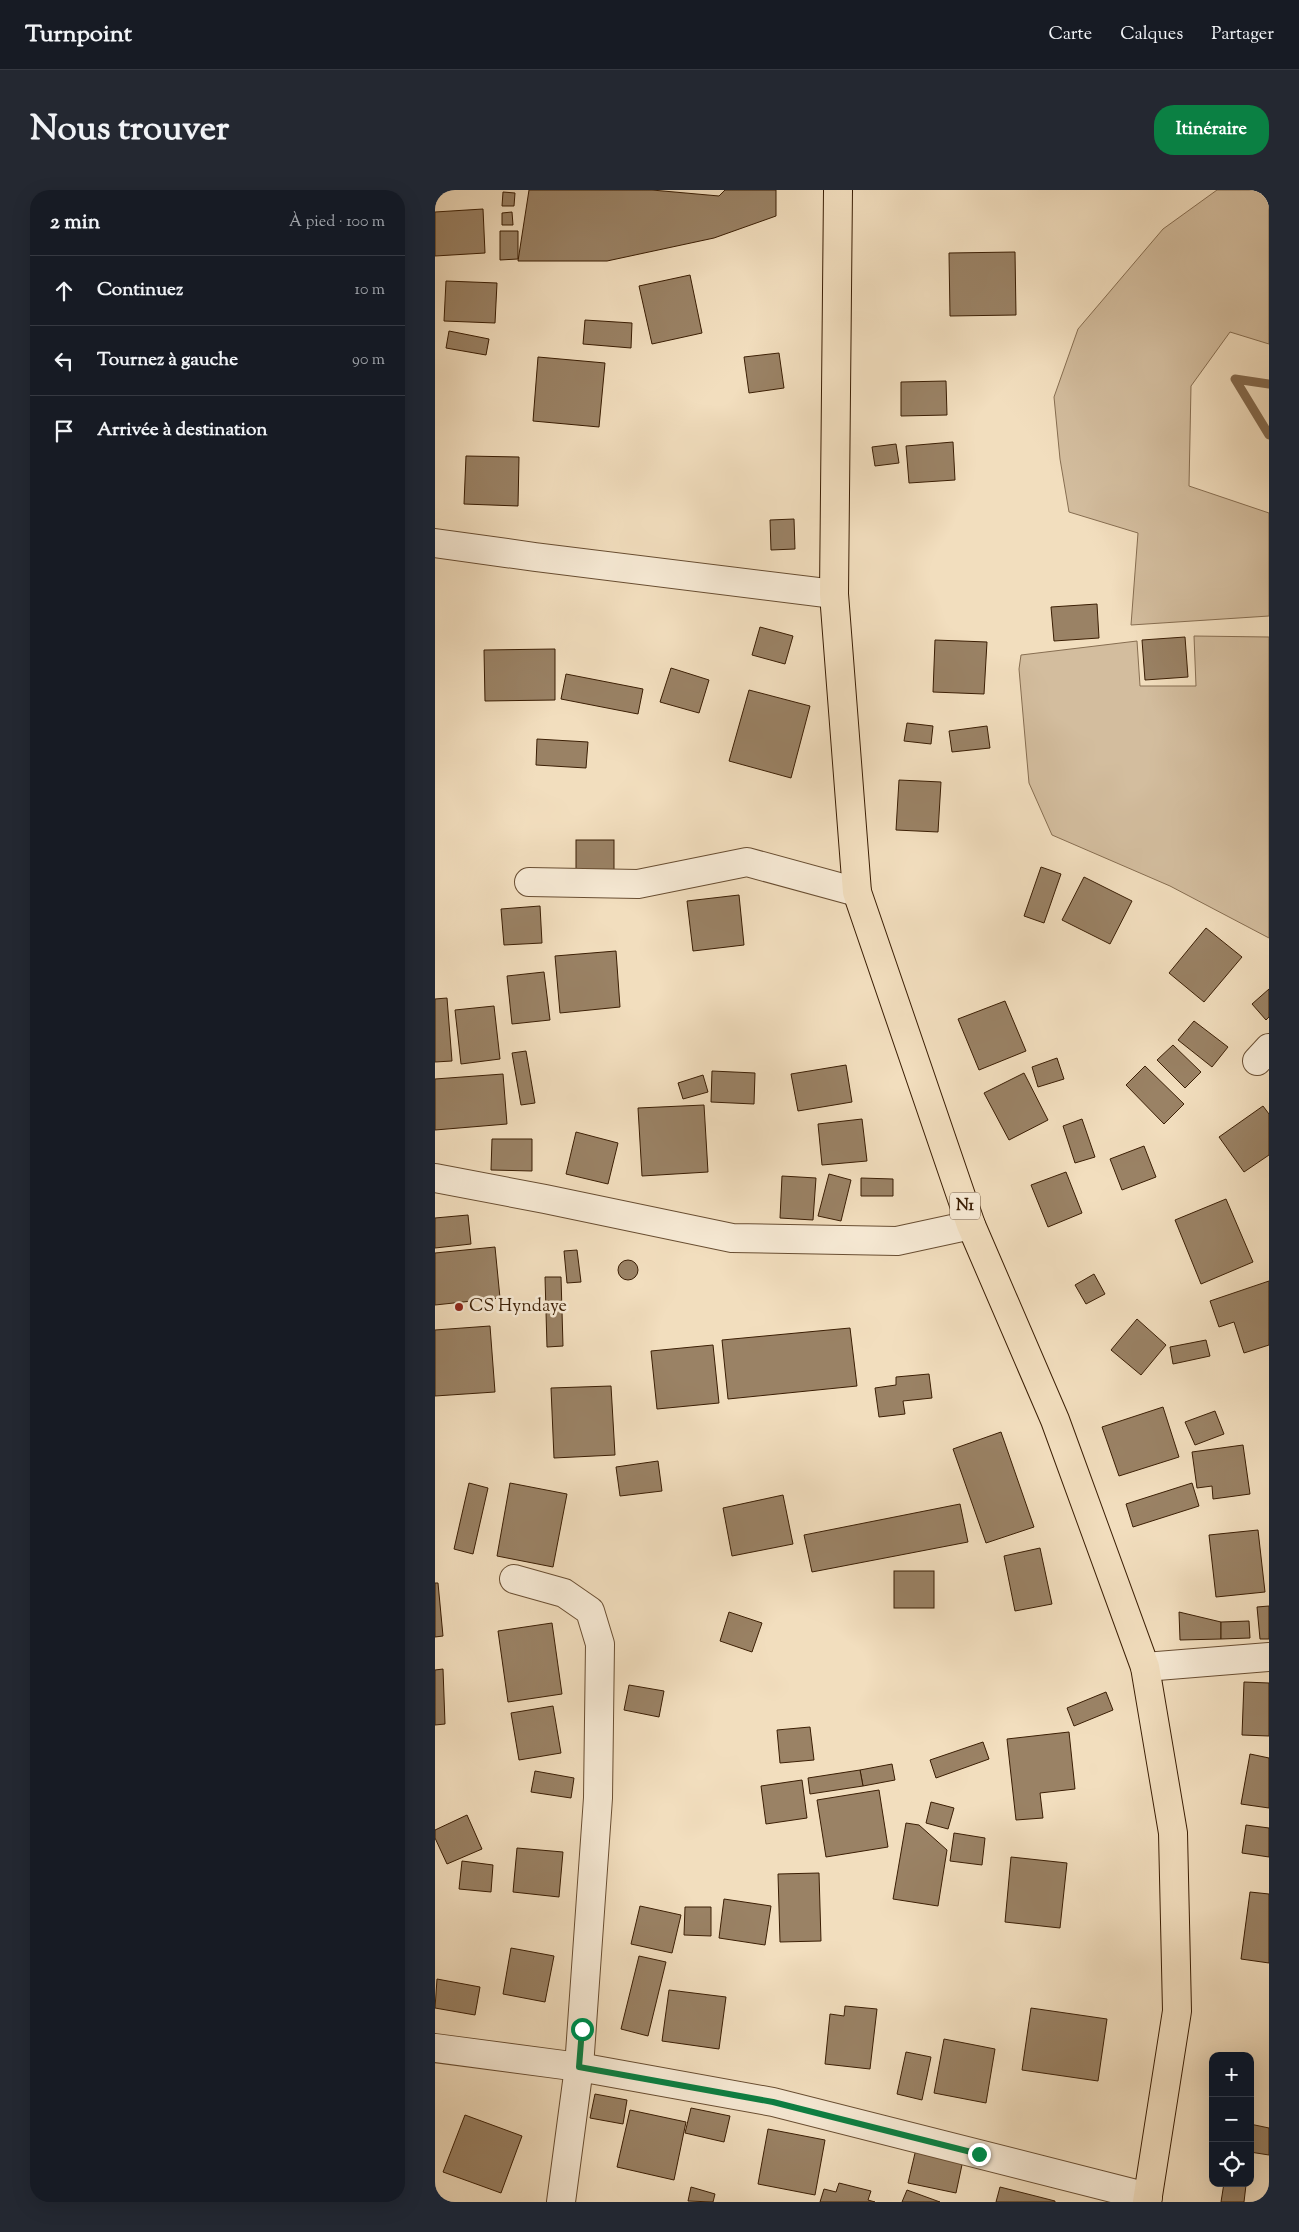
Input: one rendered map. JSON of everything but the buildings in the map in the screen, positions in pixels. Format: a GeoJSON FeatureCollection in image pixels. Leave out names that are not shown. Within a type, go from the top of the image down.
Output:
{"type":"FeatureCollection","features":[{"type":"Feature","properties":{"kind":"highway","name":"N1"},"geometry":{"type":"LineString","coordinates":[[837,190],[834,594],[857,892],[971,1225],[1055,1420],[1145,1667],[1173,1833],[1177,2011],[1148,2199]]}},
{"type":"Feature","properties":{"kind":"street"},"geometry":{"type":"LineString","coordinates":[[435,542],[535,558],[834,594]]}},
{"type":"Feature","properties":{"kind":"street"},"geometry":{"type":"LineString","coordinates":[[529,882],[638,884],[747,862],[857,892]]}},
{"type":"Feature","properties":{"kind":"street"},"geometry":{"type":"LineString","coordinates":[[435,1178],[732,1238],[897,1241],[971,1225]]}},
{"type":"Feature","properties":{"kind":"street"},"geometry":{"type":"LineString","coordinates":[[515,1579],[564,1593],[590,1611],[600,1644],[598,1798],[579,2067],[561,2202]]}},
{"type":"Feature","properties":{"kind":"street"},"geometry":{"type":"LineString","coordinates":[[1145,1667],[1269,1657]]}},
{"type":"Feature","properties":{"kind":"street"},"geometry":{"type":"LineString","coordinates":[[435,2048],[579,2067],[773,2102],[1148,2199]]}},
{"type":"Feature","properties":{"kind":"shaded area"},"geometry":{"type":"Polygon","coordinates":[[[1217,190],[1269,190],[1269,344],[1230,332],[1191,386],[1189,486],[1269,513],[1269,616],[1131,625],[1138,533],[1069,512],[1060,459],[1054,397],[1078,329],[1163,229],[1217,190]]]}},
{"type":"Feature","properties":{"kind":"shaded area"},"geometry":{"type":"Polygon","coordinates":[[[1194,636],[1269,637],[1269,938],[1170,886],[1052,835],[1029,783],[1019,669],[1021,655],[1137,641],[1140,686],[1196,686],[1194,636]]]}},
{"type":"Feature","properties":{"kind":"waterway"},"geometry":{"type":"LineString","coordinates":[[1269,384],[1235,379],[1269,435]]}},
{"type":"Feature","properties":{"kind":"place","name":"CS Hyndaye"},"geometry":{"type":"Point","coordinates":[459,1307]}},
{"type":"Feature","properties":{"kind":"route"},"geometry":{"type":"LineString","coordinates":[[582,2029],[579,2067],[773,2102],[979,2154]]}}]}
